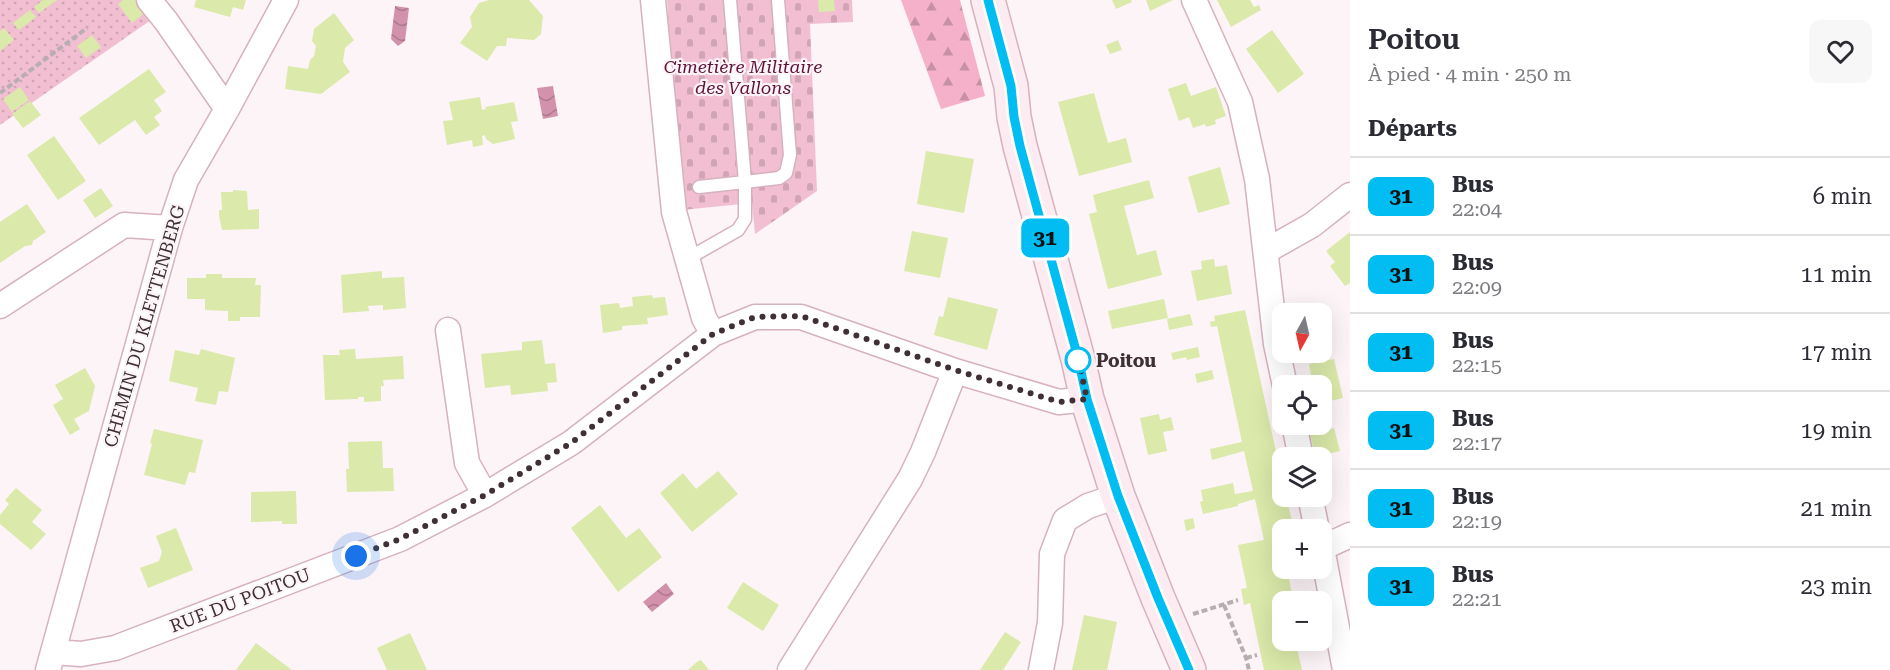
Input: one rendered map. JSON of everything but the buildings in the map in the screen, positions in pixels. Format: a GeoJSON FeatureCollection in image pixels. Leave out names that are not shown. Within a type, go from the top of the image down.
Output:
{"type":"FeatureCollection","features":[{"type":"Feature","properties":{"kind":"street"},"geometry":{"type":"LineString","coordinates":[[149,0],[227,110]]}},
{"type":"Feature","properties":{"kind":"street","name":"CHEMIN DU KLETTENBERG"},"geometry":{"type":"LineString","coordinates":[[51,661],[170,228],[186,180],[227,110],[286,0]]}},
{"type":"Feature","properties":{"kind":"street"},"geometry":{"type":"LineString","coordinates":[[653,0],[674,212],[704,318],[713,334]]}},
{"type":"Feature","properties":{"kind":"street"},"geometry":{"type":"LineString","coordinates":[[988,0],[1011,86],[1020,146],[1087,399],[1118,496],[1189,670]]}},
{"type":"Feature","properties":{"kind":"street"},"geometry":{"type":"LineString","coordinates":[[1194,0],[1239,102],[1257,179],[1276,344],[1283,375]]}},
{"type":"Feature","properties":{"kind":"street"},"geometry":{"type":"LineString","coordinates":[[1266,251],[1312,225],[1350,195]]}},
{"type":"Feature","properties":{"kind":"street"},"geometry":{"type":"LineString","coordinates":[[0,306],[124,225],[170,228]]}},
{"type":"Feature","properties":{"kind":"street","name":"RUE DU POITOU"},"geometry":{"type":"LineString","coordinates":[[51,661],[115,648],[400,539],[485,495],[571,443],[713,334],[755,317],[801,316],[955,370],[1059,402],[1087,399]]}},
{"type":"Feature","properties":{"kind":"street"},"geometry":{"type":"LineString","coordinates":[[448,330],[467,463],[485,495]]}},
{"type":"Feature","properties":{"kind":"street"},"geometry":{"type":"LineString","coordinates":[[790,670],[910,479],[923,453],[955,370]]}},
{"type":"Feature","properties":{"kind":"street"},"geometry":{"type":"LineString","coordinates":[[1041,670],[1050,623],[1053,554],[1065,520],[1088,506],[1118,496]]}},
{"type":"Feature","properties":{"kind":"street"},"geometry":{"type":"LineString","coordinates":[[1332,543],[1350,535]]}},
{"type":"Feature","properties":{"kind":"street"},"geometry":{"type":"LineString","coordinates":[[1328,579],[1345,670]]}},
{"type":"Feature","properties":{"kind":"lane"},"geometry":{"type":"LineString","coordinates":[[687,259],[738,230],[745,219],[745,182],[730,0]]}},
{"type":"Feature","properties":{"kind":"lane"},"geometry":{"type":"LineString","coordinates":[[699,187],[778,178],[786,173],[790,155],[778,0]]}},
{"type":"Feature","properties":{"kind":"path"},"geometry":{"type":"LineString","coordinates":[[0,93],[87,28]]}},
{"type":"Feature","properties":{"kind":"path"},"geometry":{"type":"LineString","coordinates":[[1167,620],[1238,600]]}},
{"type":"Feature","properties":{"kind":"path"},"geometry":{"type":"LineString","coordinates":[[1224,605],[1250,670]]}},
{"type":"Feature","properties":{"kind":"path"},"geometry":{"type":"LineString","coordinates":[[1246,658],[1257,656]]}},
{"type":"Feature","properties":{"kind":"green space"},"geometry":{"type":"Polygon","coordinates":[[[0,0],[143,0],[151,20],[0,125],[0,0]]]}},
{"type":"Feature","properties":{"kind":"green space","name":"Cimetière Militaire des Vallons"},"geometry":{"type":"Polygon","coordinates":[[[667,0],[852,0],[853,22],[810,24],[817,191],[755,234],[752,203],[682,210],[667,0]]]}},
{"type":"Feature","properties":{"kind":"green space"},"geometry":{"type":"Polygon","coordinates":[[[901,0],[960,0],[985,96],[941,109],[901,0]]]}},
{"type":"Feature","properties":{"kind":"water"},"geometry":{"type":"Polygon","coordinates":[[[395,6],[409,8],[405,41],[398,46],[391,39],[395,6]]]}},
{"type":"Feature","properties":{"kind":"water"},"geometry":{"type":"Polygon","coordinates":[[[553,86],[558,116],[543,119],[537,88],[553,86]]]}},
{"type":"Feature","properties":{"kind":"water"},"geometry":{"type":"Polygon","coordinates":[[[666,583],[674,594],[652,612],[643,602],[666,583]]]}},
{"type":"Feature","properties":{"kind":"bus line","name":"31"},"geometry":{"type":"LineString","coordinates":[[988,0],[1011,86],[1020,146],[1087,399],[1118,496],[1189,670]]}},
{"type":"Feature","properties":{"kind":"place","name":"Poitou"},"geometry":{"type":"Point","coordinates":[1078,360]}},
{"type":"Feature","properties":{"kind":"route"},"geometry":{"type":"LineString","coordinates":[[356,556],[400,539],[485,495],[571,443],[713,334],[755,317],[801,316],[955,370],[1059,402],[1087,399],[1078,358],[1078,360]]}}]}
